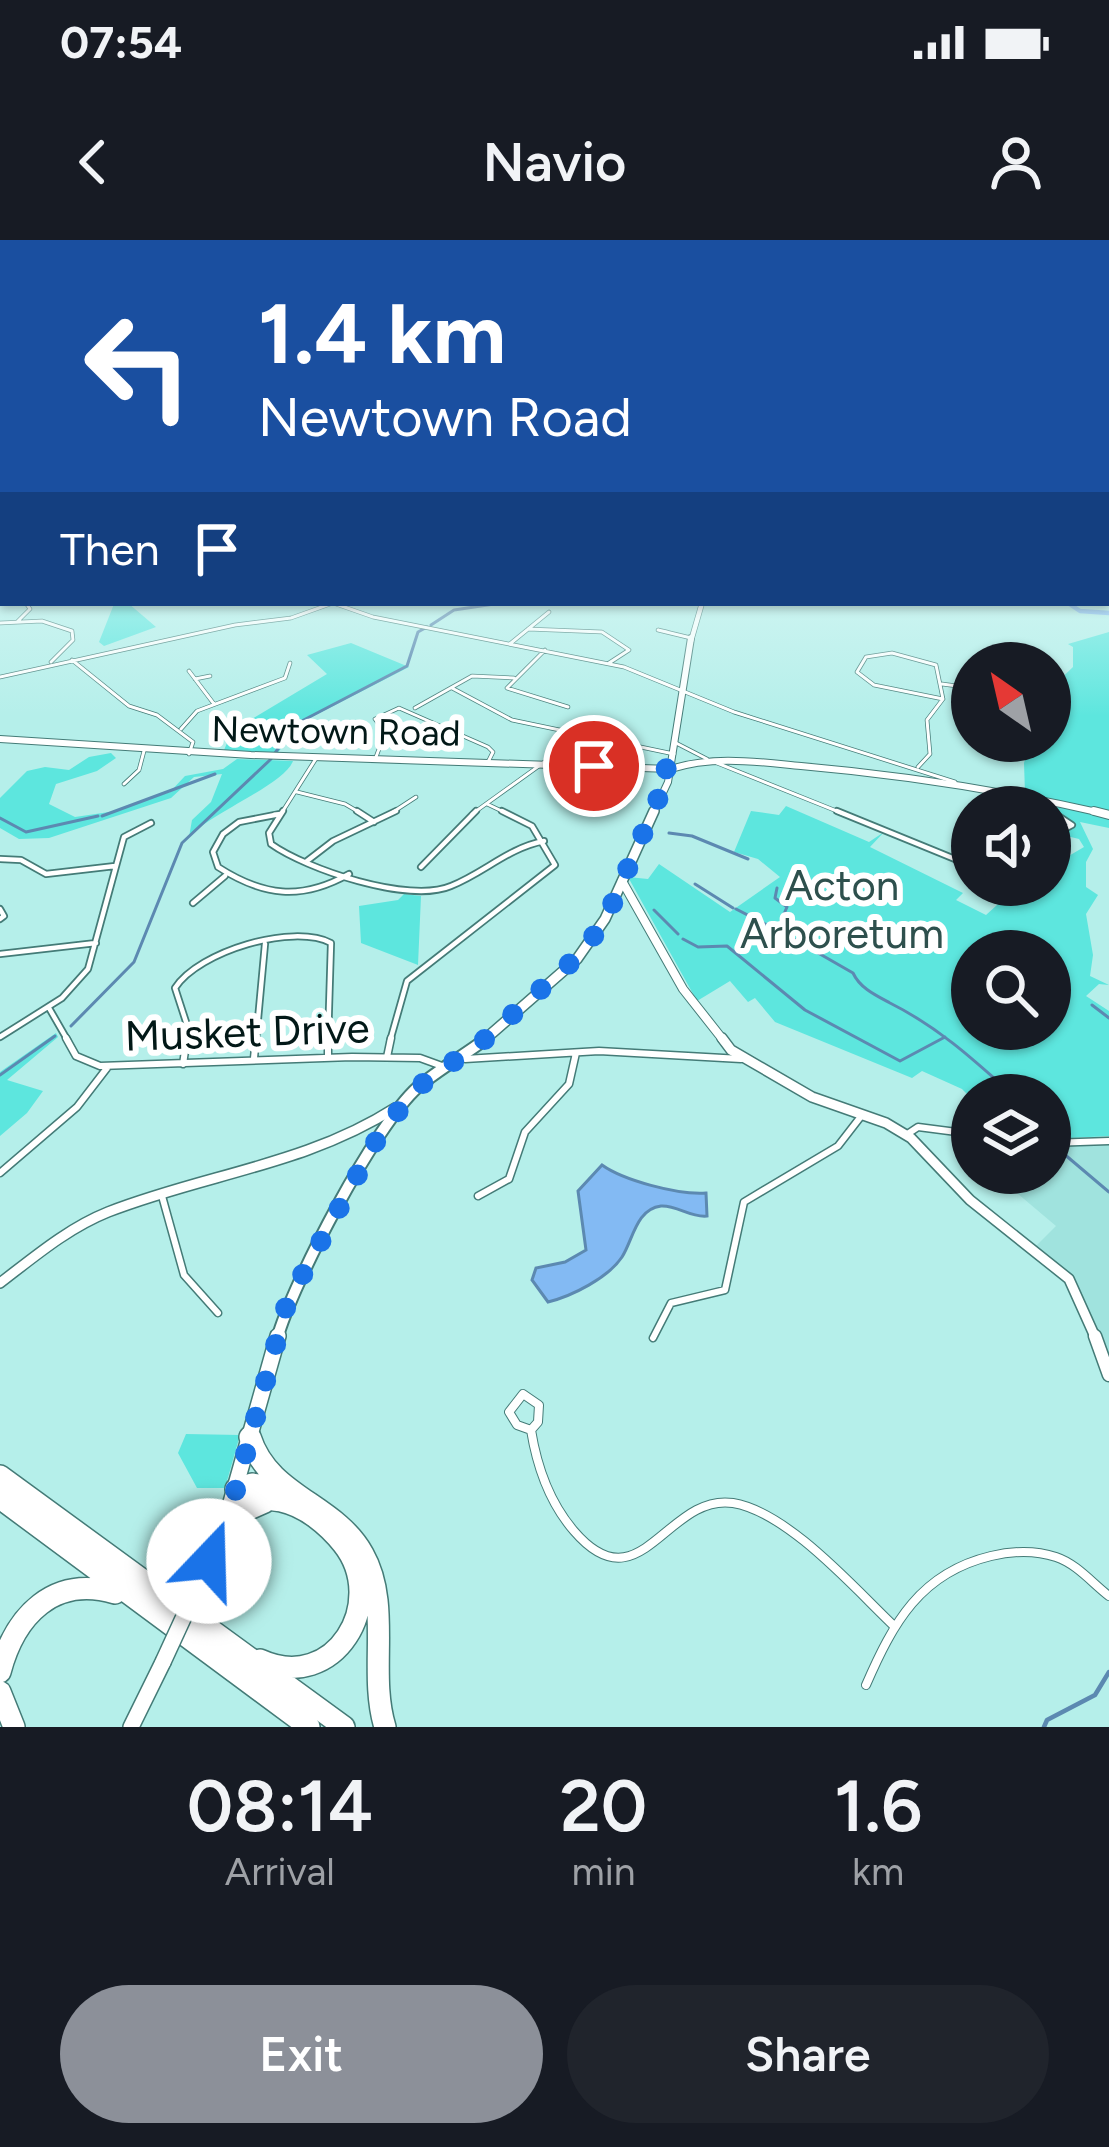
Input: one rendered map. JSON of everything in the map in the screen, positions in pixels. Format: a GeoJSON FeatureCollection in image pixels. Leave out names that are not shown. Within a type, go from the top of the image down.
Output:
{"type":"FeatureCollection","features":[{"type":"Feature","properties":{"kind":"highway"},"geometry":{"type":"LineString","coordinates":[[236,1651],[288,1670],[310,1667],[339,1646],[358,1608],[359,1576],[348,1551],[262,1472],[250,1437]]}},
{"type":"Feature","properties":{"kind":"highway"},"geometry":{"type":"LineString","coordinates":[[0,1476],[344,1727]]}},
{"type":"Feature","properties":{"kind":"highway"},"geometry":{"type":"LineString","coordinates":[[236,1489],[244,1496],[284,1497],[344,1529],[369,1567],[376,1598],[375,1690],[385,1727]]}},
{"type":"Feature","properties":{"kind":"highway"},"geometry":{"type":"LineString","coordinates":[[218,1538],[245,1510],[284,1497]]}},
{"type":"Feature","properties":{"kind":"highway"},"geometry":{"type":"LineString","coordinates":[[0,1498],[309,1727]]}},
{"type":"Feature","properties":{"kind":"highway"},"geometry":{"type":"LineString","coordinates":[[0,1672],[7,1646],[22,1620],[61,1589],[92,1584],[139,1604]]}},
{"type":"Feature","properties":{"kind":"highway"},"geometry":{"type":"LineString","coordinates":[[0,1692],[14,1727]]}},
{"type":"Feature","properties":{"kind":"main road"},"geometry":{"type":"LineString","coordinates":[[131,1727],[218,1538],[287,1303],[384,1121],[586,949],[622,880],[671,769],[691,638],[701,606]]}},
{"type":"Feature","properties":{"kind":"street"},"geometry":{"type":"LineString","coordinates":[[18,621],[28,606]]}},
{"type":"Feature","properties":{"kind":"street"},"geometry":{"type":"LineString","coordinates":[[0,677],[180,641],[235,625],[291,618],[325,606]]}},
{"type":"Feature","properties":{"kind":"street"},"geometry":{"type":"LineString","coordinates":[[342,606],[373,617],[545,650],[684,685],[777,726],[917,767],[960,785]]}},
{"type":"Feature","properties":{"kind":"street"},"geometry":{"type":"LineString","coordinates":[[511,643],[549,612]]}},
{"type":"Feature","properties":{"kind":"street"},"geometry":{"type":"LineString","coordinates":[[0,623],[49,622],[74,633],[47,665]]}},
{"type":"Feature","properties":{"kind":"street"},"geometry":{"type":"LineString","coordinates":[[528,629],[608,634],[629,650],[609,664]]}},
{"type":"Feature","properties":{"kind":"street"},"geometry":{"type":"LineString","coordinates":[[667,632],[691,638]]}},
{"type":"Feature","properties":{"kind":"street"},"geometry":{"type":"LineString","coordinates":[[545,650],[507,688],[568,707]]}},
{"type":"Feature","properties":{"kind":"street"},"geometry":{"type":"LineString","coordinates":[[898,653],[936,665],[944,699],[874,685],[856,672],[866,657],[898,653]]}},
{"type":"Feature","properties":{"kind":"street"},"geometry":{"type":"LineString","coordinates":[[72,660],[130,706],[181,728],[193,742],[189,754]]}},
{"type":"Feature","properties":{"kind":"street"},"geometry":{"type":"LineString","coordinates":[[181,728],[193,713],[284,679],[290,663]]}},
{"type":"Feature","properties":{"kind":"street"},"geometry":{"type":"LineString","coordinates":[[189,671],[214,704]]}},
{"type":"Feature","properties":{"kind":"street"},"geometry":{"type":"LineString","coordinates":[[376,757],[385,735],[375,724],[377,716],[392,708],[409,709],[485,674],[516,679]]}},
{"type":"Feature","properties":{"kind":"street"},"geometry":{"type":"LineString","coordinates":[[195,680],[210,676]]}},
{"type":"Feature","properties":{"kind":"street"},"geometry":{"type":"LineString","coordinates":[[940,684],[951,685]]}},
{"type":"Feature","properties":{"kind":"street"},"geometry":{"type":"LineString","coordinates":[[452,688],[502,716],[674,754]]}},
{"type":"Feature","properties":{"kind":"street"},"geometry":{"type":"LineString","coordinates":[[917,767],[930,751],[926,723],[944,699]]}},
{"type":"Feature","properties":{"kind":"street"},"geometry":{"type":"LineString","coordinates":[[409,709],[439,729],[488,747],[493,752],[488,762]]}},
{"type":"Feature","properties":{"kind":"street"},"geometry":{"type":"LineString","coordinates":[[421,867],[463,821],[582,735]]}},
{"type":"Feature","properties":{"kind":"street","name":"Newtown Road"},"geometry":{"type":"LineString","coordinates":[[0,739],[189,754],[671,769],[709,760],[966,786]]}},
{"type":"Feature","properties":{"kind":"street"},"geometry":{"type":"LineString","coordinates":[[676,742],[709,760]]}},
{"type":"Feature","properties":{"kind":"street"},"geometry":{"type":"LineString","coordinates":[[124,784],[139,770],[144,751]]}},
{"type":"Feature","properties":{"kind":"street"},"geometry":{"type":"LineString","coordinates":[[317,756],[269,833],[271,844],[308,860],[403,891],[430,893],[455,885],[512,849],[544,841]]}},
{"type":"Feature","properties":{"kind":"street"},"geometry":{"type":"LineString","coordinates":[[729,764],[951,857]]}},
{"type":"Feature","properties":{"kind":"street"},"geometry":{"type":"LineString","coordinates":[[295,792],[334,800],[374,821]]}},
{"type":"Feature","properties":{"kind":"street"},"geometry":{"type":"LineString","coordinates":[[308,860],[332,841],[410,805],[416,796]]}},
{"type":"Feature","properties":{"kind":"street"},"geometry":{"type":"LineString","coordinates":[[387,1057],[406,981],[554,868],[556,861],[544,841],[520,819],[487,804]]}},
{"type":"Feature","properties":{"kind":"street","name":"Newtown Road"},"geometry":{"type":"LineString","coordinates":[[1071,806],[1109,814]]}},
{"type":"Feature","properties":{"kind":"street"},"geometry":{"type":"LineString","coordinates":[[280,814],[250,818],[218,838],[212,857],[228,874],[267,894],[288,897],[319,891],[349,874]]}},
{"type":"Feature","properties":{"kind":"street"},"geometry":{"type":"LineString","coordinates":[[0,1037],[49,1007],[83,976],[98,942],[124,836],[151,823]]}},
{"type":"Feature","properties":{"kind":"street"},"geometry":{"type":"LineString","coordinates":[[0,859],[21,860],[46,874],[117,866]]}},
{"type":"Feature","properties":{"kind":"street"},"geometry":{"type":"LineString","coordinates":[[193,902],[228,874]]}},
{"type":"Feature","properties":{"kind":"street"},"geometry":{"type":"LineString","coordinates":[[622,880],[683,989],[743,1060],[812,1097],[906,1135],[970,1200],[1069,1280],[1083,1302],[1109,1375]]}},
{"type":"Feature","properties":{"kind":"street"},"geometry":{"type":"LineString","coordinates":[[0,909],[0,919]]}},
{"type":"Feature","properties":{"kind":"street"},"geometry":{"type":"LineString","coordinates":[[183,1064],[188,1028],[177,998],[179,978],[206,959],[313,933],[331,943],[328,1057]]}},
{"type":"Feature","properties":{"kind":"street"},"geometry":{"type":"LineString","coordinates":[[0,954],[98,942]]}},
{"type":"Feature","properties":{"kind":"street"},"geometry":{"type":"LineString","coordinates":[[254,1058],[265,944]]}},
{"type":"Feature","properties":{"kind":"street","name":"Musket Drive"},"geometry":{"type":"LineString","coordinates":[[49,1007],[76,1056],[87,1064],[387,1057],[406,1058],[440,1071]]}},
{"type":"Feature","properties":{"kind":"street"},"geometry":{"type":"LineString","coordinates":[[460,1058],[576,1051],[743,1060]]}},
{"type":"Feature","properties":{"kind":"street"},"geometry":{"type":"LineString","coordinates":[[478,1196],[496,1192],[511,1180],[525,1132],[568,1089],[576,1051]]}},
{"type":"Feature","properties":{"kind":"street"},"geometry":{"type":"LineString","coordinates":[[0,1173],[77,1107],[107,1067]]}},
{"type":"Feature","properties":{"kind":"street"},"geometry":{"type":"LineString","coordinates":[[653,1338],[671,1303],[724,1290],[744,1202],[838,1146],[862,1115]]}},
{"type":"Feature","properties":{"kind":"street"},"geometry":{"type":"LineString","coordinates":[[0,1283],[87,1223],[269,1166],[384,1121]]}},
{"type":"Feature","properties":{"kind":"street"},"geometry":{"type":"LineString","coordinates":[[906,1135],[918,1127],[951,1132]]}},
{"type":"Feature","properties":{"kind":"street"},"geometry":{"type":"LineString","coordinates":[[1071,1142],[1109,1141]]}},
{"type":"Feature","properties":{"kind":"street"},"geometry":{"type":"LineString","coordinates":[[162,1196],[182,1270],[218,1313]]}},
{"type":"Feature","properties":{"kind":"street"},"geometry":{"type":"LineString","coordinates":[[523,1394],[539,1405],[538,1422],[531,1430],[517,1425],[508,1412],[523,1394]]}},
{"type":"Feature","properties":{"kind":"street"},"geometry":{"type":"LineString","coordinates":[[531,1430],[541,1483],[576,1536],[599,1556],[618,1559],[634,1554],[703,1510],[734,1504],[796,1540],[894,1626]]}},
{"type":"Feature","properties":{"kind":"street"},"geometry":{"type":"LineString","coordinates":[[866,1685],[894,1626],[918,1593],[975,1563],[1019,1552],[1057,1557],[1109,1596]]}},
{"type":"Feature","properties":{"kind":"shaded area"},"geometry":{"type":"Polygon","coordinates":[[[1109,1145],[1109,1363],[1080,1290],[1035,1247],[1056,1226],[1018,1194],[1071,1194],[1071,1146],[1109,1145]]]}},
{"type":"Feature","properties":{"kind":"shaded area"},"geometry":{"type":"Polygon","coordinates":[[[602,1165],[651,1185],[706,1193],[707,1216],[667,1206],[653,1208],[608,1272],[548,1302],[532,1280],[536,1268],[565,1262],[586,1250],[578,1191],[602,1165]]]}},
{"type":"Feature","properties":{"kind":"green space"},"geometry":{"type":"Polygon","coordinates":[[[113,606],[132,606],[156,627],[104,646],[99,642],[113,606]]]}},
{"type":"Feature","properties":{"kind":"green space"},"geometry":{"type":"Polygon","coordinates":[[[1109,632],[1109,813],[1071,804],[1071,786],[1025,786],[1024,762],[1071,762],[1071,643],[1109,632]]]}},
{"type":"Feature","properties":{"kind":"green space"},"geometry":{"type":"Polygon","coordinates":[[[351,643],[409,667],[302,722],[276,755],[222,755],[232,731],[327,674],[307,655],[351,643]]]}},
{"type":"Feature","properties":{"kind":"green space"},"geometry":{"type":"Polygon","coordinates":[[[111,753],[116,758],[97,771],[56,784],[49,804],[75,817],[116,811],[170,792],[185,776],[223,769],[237,759],[293,761],[276,779],[189,837],[192,820],[211,802],[222,774],[194,777],[171,798],[49,838],[19,839],[0,828],[0,798],[27,771],[69,770],[89,757],[111,753]]]}},
{"type":"Feature","properties":{"kind":"green space","name":"Acton Arboretum"},"geometry":{"type":"Polygon","coordinates":[[[786,806],[869,842],[884,832],[870,847],[951,887],[951,906],[968,906],[986,915],[996,906],[1071,906],[1071,855],[1084,847],[1071,837],[1071,808],[1109,816],[1109,828],[1080,822],[1093,849],[1086,862],[1086,887],[1098,895],[1086,914],[1093,955],[1090,976],[1109,985],[1099,984],[1086,996],[1109,1011],[1109,1136],[1071,1138],[1071,1074],[951,1074],[951,1084],[922,1071],[912,1078],[775,1022],[755,998],[748,1002],[730,981],[697,1001],[628,877],[648,879],[659,864],[730,912],[780,877],[758,859],[734,852],[751,811],[779,815],[786,806]]]}},
{"type":"Feature","properties":{"kind":"green space"},"geometry":{"type":"Polygon","coordinates":[[[404,894],[421,896],[418,965],[361,943],[359,906],[398,900],[404,894]]]}},
{"type":"Feature","properties":{"kind":"green space"},"geometry":{"type":"Polygon","coordinates":[[[56,1033],[58,1037],[7,1080],[43,1091],[27,1113],[0,1136],[0,1072],[56,1033]]]}},
{"type":"Feature","properties":{"kind":"green space"},"geometry":{"type":"Polygon","coordinates":[[[186,1434],[240,1435],[225,1488],[197,1488],[178,1453],[186,1434]]]}},
{"type":"Feature","properties":{"kind":"waterway"},"geometry":{"type":"LineString","coordinates":[[431,625],[454,610],[481,606]]}},
{"type":"Feature","properties":{"kind":"waterway"},"geometry":{"type":"LineString","coordinates":[[1072,606],[1109,613]]}},
{"type":"Feature","properties":{"kind":"waterway"},"geometry":{"type":"LineString","coordinates":[[275,753],[296,724],[407,666],[418,632],[427,627]]}},
{"type":"Feature","properties":{"kind":"waterway"},"geometry":{"type":"LineString","coordinates":[[71,1026],[134,962],[182,843],[271,759]]}},
{"type":"Feature","properties":{"kind":"waterway"},"geometry":{"type":"LineString","coordinates":[[102,816],[215,774]]}},
{"type":"Feature","properties":{"kind":"waterway"},"geometry":{"type":"LineString","coordinates":[[0,818],[26,832],[98,816]]}},
{"type":"Feature","properties":{"kind":"waterway"},"geometry":{"type":"LineString","coordinates":[[669,833],[692,836],[748,859]]}},
{"type":"Feature","properties":{"kind":"waterway"},"geometry":{"type":"LineString","coordinates":[[695,884],[733,908]]}},
{"type":"Feature","properties":{"kind":"waterway"},"geometry":{"type":"LineString","coordinates":[[777,888],[775,898],[787,907],[783,916],[792,938],[853,973],[868,991],[945,1037]]}},
{"type":"Feature","properties":{"kind":"waterway"},"geometry":{"type":"LineString","coordinates":[[736,909],[788,936]]}},
{"type":"Feature","properties":{"kind":"waterway"},"geometry":{"type":"LineString","coordinates":[[654,910],[678,934]]}},
{"type":"Feature","properties":{"kind":"waterway"},"geometry":{"type":"LineString","coordinates":[[683,939],[698,947],[727,946],[805,1010],[900,1061],[945,1037]]}},
{"type":"Feature","properties":{"kind":"waterway"},"geometry":{"type":"LineString","coordinates":[[1092,1005],[1109,1018]]}},
{"type":"Feature","properties":{"kind":"waterway"},"geometry":{"type":"LineString","coordinates":[[0,1075],[55,1036]]}},
{"type":"Feature","properties":{"kind":"waterway"},"geometry":{"type":"LineString","coordinates":[[945,1037],[989,1074]]}},
{"type":"Feature","properties":{"kind":"waterway"},"geometry":{"type":"LineString","coordinates":[[1071,1160],[1109,1192]]}},
{"type":"Feature","properties":{"kind":"waterway"},"geometry":{"type":"LineString","coordinates":[[1044,1727],[1047,1720],[1095,1695],[1109,1672]]}},
{"type":"Feature","properties":{"kind":"route"},"geometry":{"type":"LineString","coordinates":[[209,1561],[236,1489],[287,1303],[380,1134],[418,1087],[484,1040],[586,949],[612,905],[671,769],[594,766]]}}]}
